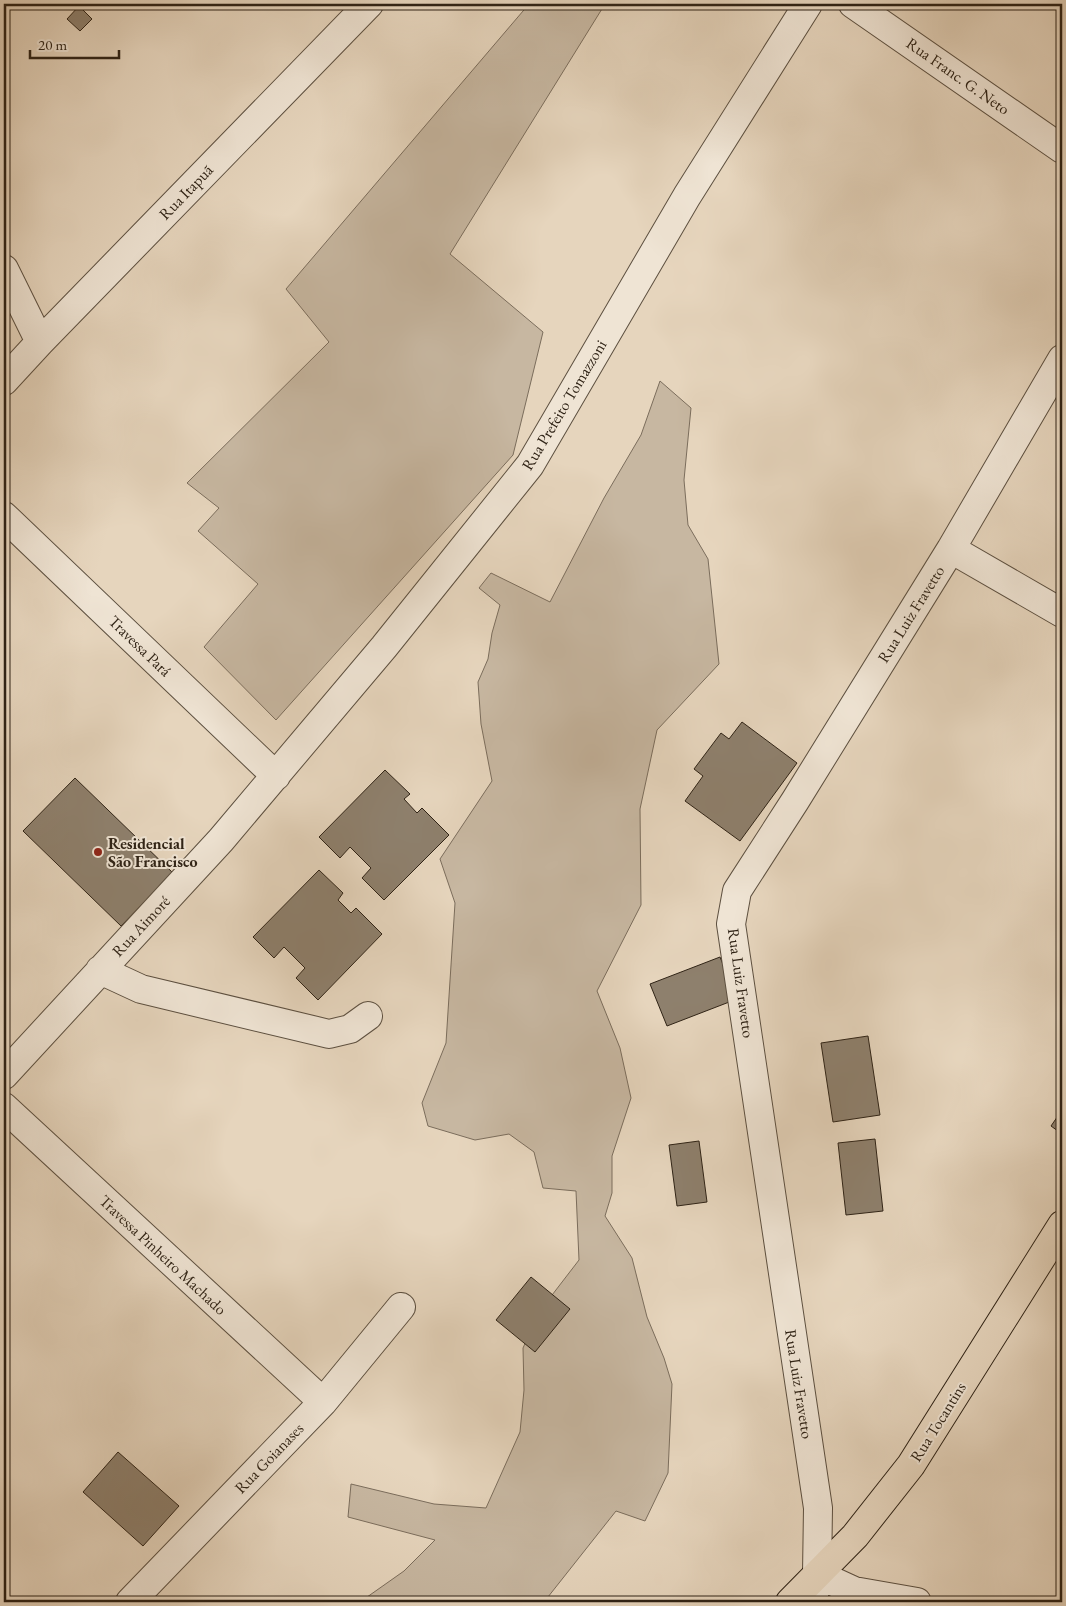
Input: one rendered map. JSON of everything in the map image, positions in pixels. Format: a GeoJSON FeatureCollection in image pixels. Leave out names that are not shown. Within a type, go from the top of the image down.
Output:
{"type":"FeatureCollection","features":[{"type":"Feature","properties":{"kind":"main road","name":"Rua Tocantins"},"geometry":{"type":"LineString","coordinates":[[790,1602],[855,1536],[911,1465],[1062,1225]]}},
{"type":"Feature","properties":{"kind":"street","name":"Rua Itapuã"},"geometry":{"type":"LineString","coordinates":[[4,381],[370,4]]}},
{"type":"Feature","properties":{"kind":"street","name":"Rua Prefeito Tomazzoni"},"geometry":{"type":"LineString","coordinates":[[276,776],[384,647],[530,465],[687,196],[808,4]]}},
{"type":"Feature","properties":{"kind":"street","name":"Rua Franc. G. Neto"},"geometry":{"type":"LineString","coordinates":[[853,4],[1062,149]]}},
{"type":"Feature","properties":{"kind":"street"},"geometry":{"type":"LineString","coordinates":[[4,269],[40,342]]}},
{"type":"Feature","properties":{"kind":"street","name":"Rua Luiz Fravetto"},"geometry":{"type":"LineString","coordinates":[[813,1602],[818,1574],[818,1508],[732,924],[737,891],[801,793],[951,549],[1062,359]]}},
{"type":"Feature","properties":{"kind":"street","name":"Travessa Pará"},"geometry":{"type":"LineString","coordinates":[[4,516],[276,776]]}},
{"type":"Feature","properties":{"kind":"street"},"geometry":{"type":"LineString","coordinates":[[951,549],[1062,613]]}},
{"type":"Feature","properties":{"kind":"street","name":"Rua Aimoré"},"geometry":{"type":"LineString","coordinates":[[4,1074],[220,840],[276,776]]}},
{"type":"Feature","properties":{"kind":"street"},"geometry":{"type":"LineString","coordinates":[[100,970],[141,989],[329,1034],[350,1029],[368,1016]]}},
{"type":"Feature","properties":{"kind":"street","name":"Travessa Pinheiro Machado"},"geometry":{"type":"LineString","coordinates":[[4,1107],[323,1402]]}},
{"type":"Feature","properties":{"kind":"street","name":"Rua Goianases"},"geometry":{"type":"LineString","coordinates":[[130,1602],[323,1402],[400,1307]]}},
{"type":"Feature","properties":{"kind":"street"},"geometry":{"type":"LineString","coordinates":[[818,1574],[854,1592],[917,1602]]}},
{"type":"Feature","properties":{"kind":"shaded area"},"geometry":{"type":"Polygon","coordinates":[[[529,4],[605,4],[450,254],[543,332],[513,455],[276,720],[204,647],[258,584],[198,531],[219,508],[187,483],[329,342],[286,289],[529,4]]]}},
{"type":"Feature","properties":{"kind":"shaded area"},"geometry":{"type":"Polygon","coordinates":[[[660,381],[691,408],[684,480],[688,525],[708,559],[719,664],[657,730],[640,809],[641,905],[597,991],[620,1048],[631,1098],[612,1156],[612,1193],[605,1216],[632,1258],[647,1317],[664,1358],[672,1384],[668,1473],[645,1521],[616,1511],[544,1602],[360,1602],[404,1571],[435,1540],[348,1517],[351,1484],[434,1504],[486,1508],[520,1432],[524,1390],[523,1348],[539,1312],[579,1260],[576,1191],[543,1188],[534,1152],[509,1134],[475,1140],[428,1126],[422,1103],[446,1043],[455,903],[440,859],[492,781],[481,724],[478,682],[488,659],[492,633],[500,605],[479,588],[491,573],[550,602],[604,498],[641,435],[660,381]]]}},
{"type":"Feature","properties":{"kind":"building"},"geometry":{"type":"Polygon","coordinates":[[[79,6],[92,19],[80,31],[67,19],[79,6]]]}},
{"type":"Feature","properties":{"kind":"building"},"geometry":{"type":"Polygon","coordinates":[[[742,722],[797,763],[740,841],[685,801],[703,776],[694,769],[721,733],[729,739],[742,722]]]}},
{"type":"Feature","properties":{"kind":"building"},"geometry":{"type":"Polygon","coordinates":[[[385,770],[410,794],[404,799],[417,813],[422,808],[449,835],[384,900],[362,878],[371,868],[350,847],[340,858],[319,837],[385,770]]]}},
{"type":"Feature","properties":{"kind":"building","name":"Residencial São Francisco"},"geometry":{"type":"Polygon","coordinates":[[[75,778],[173,873],[121,926],[23,831],[75,778]]]}},
{"type":"Feature","properties":{"kind":"building"},"geometry":{"type":"Polygon","coordinates":[[[319,870],[343,893],[338,900],[351,913],[356,908],[382,934],[318,1000],[296,978],[305,968],[284,947],[274,958],[253,937],[319,870]]]}},
{"type":"Feature","properties":{"kind":"building"},"geometry":{"type":"Polygon","coordinates":[[[720,957],[737,999],[667,1026],[650,984],[720,957]]]}},
{"type":"Feature","properties":{"kind":"building"},"geometry":{"type":"Polygon","coordinates":[[[868,1036],[880,1115],[833,1122],[821,1043],[868,1036]]]}},
{"type":"Feature","properties":{"kind":"building"},"geometry":{"type":"Polygon","coordinates":[[[1062,1110],[1062,1134],[1051,1126],[1062,1110]]]}},
{"type":"Feature","properties":{"kind":"building"},"geometry":{"type":"Polygon","coordinates":[[[875,1139],[883,1211],[846,1215],[838,1143],[875,1139]]]}},
{"type":"Feature","properties":{"kind":"building"},"geometry":{"type":"Polygon","coordinates":[[[699,1141],[707,1202],[677,1206],[669,1145],[699,1141]]]}},
{"type":"Feature","properties":{"kind":"building"},"geometry":{"type":"Polygon","coordinates":[[[531,1277],[570,1309],[535,1352],[496,1320],[531,1277]]]}},
{"type":"Feature","properties":{"kind":"building"},"geometry":{"type":"Polygon","coordinates":[[[118,1452],[179,1506],[143,1546],[83,1492],[118,1452]]]}},
{"type":"Feature","properties":{"kind":"place","name":"Residencial São Francisco"},"geometry":{"type":"Point","coordinates":[98,852]}}]}
